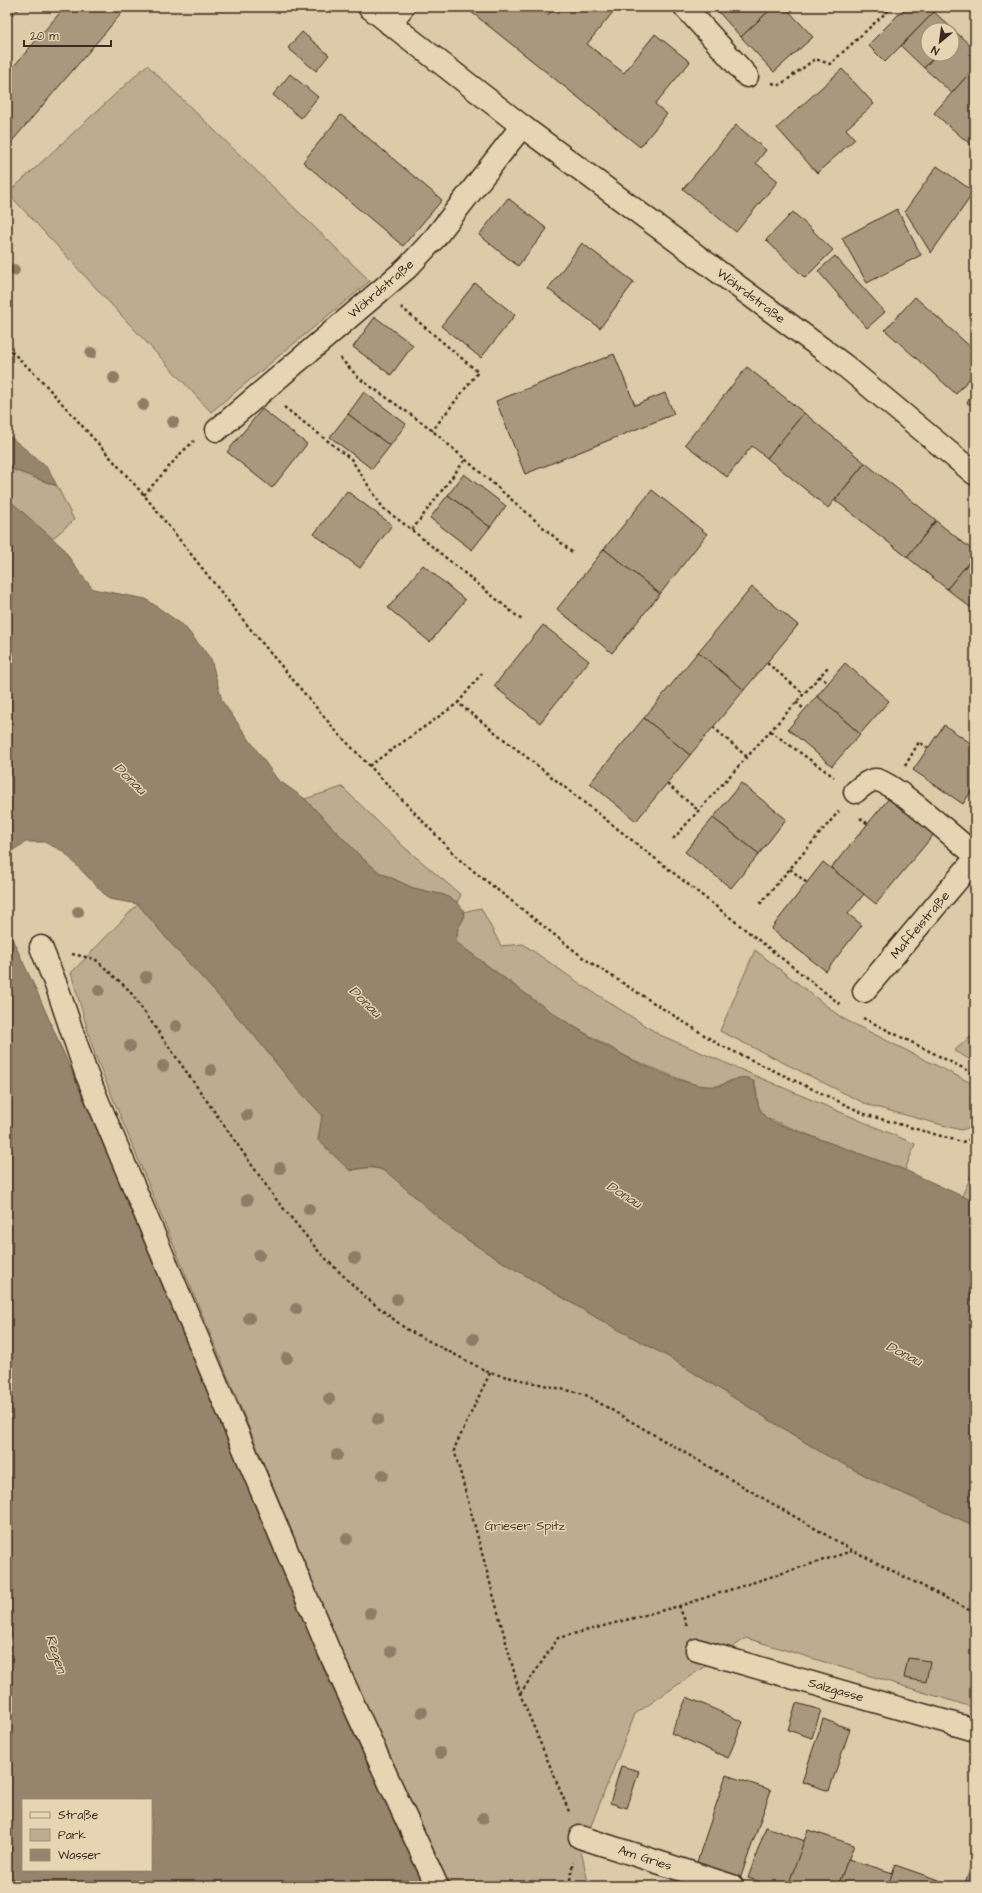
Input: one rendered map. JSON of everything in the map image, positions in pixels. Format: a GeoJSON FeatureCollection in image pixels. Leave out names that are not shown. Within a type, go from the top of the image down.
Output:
{"type":"FeatureCollection","features":[{"type":"Feature","properties":{"kind":"street","name":"Wöhrdstraße"},"geometry":{"type":"LineString","coordinates":[[369,7],[522,126],[844,365],[975,474]]}},
{"type":"Feature","properties":{"kind":"street"},"geometry":{"type":"LineString","coordinates":[[390,24],[403,7]]}},
{"type":"Feature","properties":{"kind":"street"},"geometry":{"type":"LineString","coordinates":[[684,7],[747,76]]}},
{"type":"Feature","properties":{"kind":"street","name":"Wöhrdstraße"},"geometry":{"type":"LineString","coordinates":[[217,430],[322,339],[382,291],[407,268],[434,239],[522,126]]}},
{"type":"Feature","properties":{"kind":"street"},"geometry":{"type":"LineString","coordinates":[[855,792],[866,783],[876,780],[893,787],[975,855]]}},
{"type":"Feature","properties":{"kind":"street","name":"Maffeistraße"},"geometry":{"type":"LineString","coordinates":[[864,991],[975,859]]}},
{"type":"Feature","properties":{"kind":"street"},"geometry":{"type":"LineString","coordinates":[[41,947],[58,990],[86,1073],[323,1637],[437,1886]]}},
{"type":"Feature","properties":{"kind":"street","name":"Salzgasse"},"geometry":{"type":"LineString","coordinates":[[697,1650],[975,1730]]}},
{"type":"Feature","properties":{"kind":"street","name":"Am Gries"},"geometry":{"type":"LineString","coordinates":[[580,1837],[732,1886]]}},
{"type":"Feature","properties":{"kind":"path"},"geometry":{"type":"LineString","coordinates":[[7,18],[20,7]]}},
{"type":"Feature","properties":{"kind":"path"},"geometry":{"type":"LineString","coordinates":[[780,85],[815,58],[830,64],[892,7]]}},
{"type":"Feature","properties":{"kind":"path"},"geometry":{"type":"LineString","coordinates":[[382,291],[478,372],[432,431]]}},
{"type":"Feature","properties":{"kind":"path"},"geometry":{"type":"LineString","coordinates":[[322,339],[360,379],[432,431],[574,554]]}},
{"type":"Feature","properties":{"kind":"path"},"geometry":{"type":"LineString","coordinates":[[7,347],[42,381],[144,495],[252,631],[336,731],[461,862],[585,959],[720,1045],[867,1115],[962,1142],[975,1138]]}},
{"type":"Feature","properties":{"kind":"path"},"geometry":{"type":"LineString","coordinates":[[263,390],[351,459],[383,508],[412,530],[522,621]]}},
{"type":"Feature","properties":{"kind":"path"},"geometry":{"type":"LineString","coordinates":[[144,495],[186,448],[207,430],[217,430]]}},
{"type":"Feature","properties":{"kind":"path"},"geometry":{"type":"LineString","coordinates":[[412,530],[465,460]]}},
{"type":"Feature","properties":{"kind":"path"},"geometry":{"type":"LineString","coordinates":[[767,662],[804,694]]}},
{"type":"Feature","properties":{"kind":"path"},"geometry":{"type":"LineString","coordinates":[[673,839],[828,667]]}},
{"type":"Feature","properties":{"kind":"path"},"geometry":{"type":"LineString","coordinates":[[370,766],[458,703],[482,673]]}},
{"type":"Feature","properties":{"kind":"path"},"geometry":{"type":"LineString","coordinates":[[820,676],[828,683]]}},
{"type":"Feature","properties":{"kind":"path"},"geometry":{"type":"LineString","coordinates":[[796,702],[805,710]]}},
{"type":"Feature","properties":{"kind":"path"},"geometry":{"type":"LineString","coordinates":[[458,703],[849,1011],[975,1074]]}},
{"type":"Feature","properties":{"kind":"path"},"geometry":{"type":"LineString","coordinates":[[713,727],[747,757]]}},
{"type":"Feature","properties":{"kind":"path"},"geometry":{"type":"LineString","coordinates":[[760,904],[855,792],[770,732]]}},
{"type":"Feature","properties":{"kind":"path"},"geometry":{"type":"LineString","coordinates":[[893,787],[920,742],[928,748]]}},
{"type":"Feature","properties":{"kind":"path"},"geometry":{"type":"LineString","coordinates":[[667,784],[698,811]]}},
{"type":"Feature","properties":{"kind":"path"},"geometry":{"type":"LineString","coordinates":[[790,870],[807,883]]}},
{"type":"Feature","properties":{"kind":"path"},"geometry":{"type":"LineString","coordinates":[[41,947],[96,959],[129,990],[275,1198],[320,1253],[363,1295],[406,1329],[490,1373],[584,1394],[852,1550],[975,1613]]}},
{"type":"Feature","properties":{"kind":"path"},"geometry":{"type":"LineString","coordinates":[[849,1011],[864,991]]}},
{"type":"Feature","properties":{"kind":"path"},"geometry":{"type":"LineString","coordinates":[[490,1373],[454,1449],[520,1694],[580,1837],[574,1858],[569,1886]]}},
{"type":"Feature","properties":{"kind":"path"},"geometry":{"type":"LineString","coordinates":[[520,1694],[558,1638],[679,1606],[852,1550]]}},
{"type":"Feature","properties":{"kind":"green space"},"geometry":{"type":"Polygon","coordinates":[[[147,65],[370,281],[211,412],[8,193],[147,65]]]}},
{"type":"Feature","properties":{"kind":"green space"},"geometry":{"type":"Polygon","coordinates":[[[7,464],[14,470],[57,486],[74,520],[52,539],[7,498],[7,464]]]}},
{"type":"Feature","properties":{"kind":"green space"},"geometry":{"type":"Polygon","coordinates":[[[342,787],[404,847],[461,895],[457,902],[444,895],[413,888],[379,872],[362,858],[305,799],[342,787]]]}},
{"type":"Feature","properties":{"kind":"green space","name":"Grieser Spitz"},"geometry":{"type":"Polygon","coordinates":[[[138,904],[168,940],[253,1034],[292,1083],[323,1115],[318,1140],[351,1171],[370,1168],[379,1169],[388,1173],[466,1239],[486,1252],[597,1318],[667,1356],[824,1454],[878,1482],[975,1526],[975,1708],[746,1638],[635,1714],[581,1851],[589,1886],[448,1886],[340,1648],[95,1055],[71,973],[138,904]]]}},
{"type":"Feature","properties":{"kind":"green space"},"geometry":{"type":"Polygon","coordinates":[[[481,908],[501,946],[523,944],[582,985],[660,1035],[915,1144],[905,1170],[819,1139],[764,1117],[758,1105],[754,1081],[732,1080],[717,1087],[697,1086],[629,1058],[554,1015],[456,942],[458,928],[463,920],[463,912],[481,908]]]}},
{"type":"Feature","properties":{"kind":"green space"},"geometry":{"type":"Polygon","coordinates":[[[755,950],[842,1018],[975,1085],[975,1126],[961,1130],[868,1105],[720,1031],[755,950]]]}},
{"type":"Feature","properties":{"kind":"green space"},"geometry":{"type":"Polygon","coordinates":[[[975,1033],[975,1062],[954,1051],[975,1033]]]}},
{"type":"Feature","properties":{"kind":"green space"},"geometry":{"type":"Polygon","coordinates":[[[975,1167],[975,1202],[962,1196],[975,1167]]]}},
{"type":"Feature","properties":{"kind":"water"},"geometry":{"type":"Polygon","coordinates":[[[7,434],[48,468],[57,486],[14,470],[7,464],[7,434]]]}},
{"type":"Feature","properties":{"kind":"water","name":"Donau"},"geometry":{"type":"Polygon","coordinates":[[[7,498],[62,547],[93,589],[146,599],[184,626],[211,659],[222,701],[277,779],[305,799],[362,858],[379,872],[413,888],[444,895],[457,902],[463,909],[464,917],[458,928],[456,942],[535,1000],[562,1019],[617,1052],[677,1079],[706,1086],[716,1086],[741,1078],[750,1079],[755,1086],[758,1104],[761,1111],[765,1117],[772,1122],[905,1170],[975,1202],[975,1526],[878,1482],[824,1454],[667,1356],[597,1318],[486,1252],[448,1226],[388,1173],[381,1169],[371,1167],[349,1170],[318,1140],[322,1115],[292,1083],[253,1034],[168,940],[138,904],[109,899],[63,851],[44,842],[26,842],[13,850],[7,856],[7,498]]]}},
{"type":"Feature","properties":{"kind":"water","name":"Regen"},"geometry":{"type":"Polygon","coordinates":[[[7,928],[37,992],[148,1246],[425,1886],[7,1886],[7,928]]]}},
{"type":"Feature","properties":{"kind":"building"},"geometry":{"type":"Polygon","coordinates":[[[65,7],[127,7],[7,147],[7,74],[65,7]]]}},
{"type":"Feature","properties":{"kind":"building"},"geometry":{"type":"Polygon","coordinates":[[[465,7],[538,7],[548,15],[554,7],[617,7],[587,44],[624,73],[655,34],[690,62],[655,104],[667,114],[640,147],[465,7]]]}},
{"type":"Feature","properties":{"kind":"building"},"geometry":{"type":"Polygon","coordinates":[[[714,7],[773,7],[741,37],[714,7]]]}},
{"type":"Feature","properties":{"kind":"building"},"geometry":{"type":"Polygon","coordinates":[[[773,7],[785,7],[813,37],[774,72],[741,37],[773,7]]]}},
{"type":"Feature","properties":{"kind":"building"},"geometry":{"type":"Polygon","coordinates":[[[906,7],[939,7],[924,22],[920,22],[920,26],[885,62],[868,45],[906,7]]]}},
{"type":"Feature","properties":{"kind":"building"},"geometry":{"type":"Polygon","coordinates":[[[934,12],[945,22],[924,22],[934,12]]]}},
{"type":"Feature","properties":{"kind":"building"},"geometry":{"type":"Polygon","coordinates":[[[920,26],[920,62],[930,62],[924,68],[901,46],[920,26]]]}},
{"type":"Feature","properties":{"kind":"building"},"geometry":{"type":"Polygon","coordinates":[[[302,32],[329,55],[316,71],[288,48],[302,32]]]}},
{"type":"Feature","properties":{"kind":"building"},"geometry":{"type":"Polygon","coordinates":[[[960,36],[975,50],[975,67],[952,93],[924,68],[930,62],[960,62],[960,36]]]}},
{"type":"Feature","properties":{"kind":"building"},"geometry":{"type":"Polygon","coordinates":[[[975,67],[975,143],[972,146],[934,113],[975,67]]]}},
{"type":"Feature","properties":{"kind":"building"},"geometry":{"type":"Polygon","coordinates":[[[842,69],[874,104],[846,129],[855,139],[817,173],[777,128],[842,69]]]}},
{"type":"Feature","properties":{"kind":"building"},"geometry":{"type":"Polygon","coordinates":[[[290,74],[318,97],[301,118],[273,95],[290,74]]]}},
{"type":"Feature","properties":{"kind":"building"},"geometry":{"type":"Polygon","coordinates":[[[341,115],[442,200],[403,246],[303,162],[341,115]]]}},
{"type":"Feature","properties":{"kind":"building"},"geometry":{"type":"Polygon","coordinates":[[[736,125],[766,150],[756,163],[778,181],[736,232],[683,189],[736,125]]]}},
{"type":"Feature","properties":{"kind":"building"},"geometry":{"type":"Polygon","coordinates":[[[937,166],[974,192],[931,253],[905,211],[937,166]]]}},
{"type":"Feature","properties":{"kind":"building"},"geometry":{"type":"Polygon","coordinates":[[[508,198],[547,229],[518,266],[479,235],[508,198]]]}},
{"type":"Feature","properties":{"kind":"building"},"geometry":{"type":"Polygon","coordinates":[[[897,209],[921,255],[867,283],[842,238],[897,209]]]}},
{"type":"Feature","properties":{"kind":"building"},"geometry":{"type":"Polygon","coordinates":[[[793,212],[833,250],[805,278],[766,240],[793,212]]]}},
{"type":"Feature","properties":{"kind":"building"},"geometry":{"type":"Polygon","coordinates":[[[582,243],[634,282],[600,328],[548,289],[582,243]]]}},
{"type":"Feature","properties":{"kind":"building"},"geometry":{"type":"Polygon","coordinates":[[[835,256],[885,312],[867,328],[818,271],[835,256]]]}},
{"type":"Feature","properties":{"kind":"building"},"geometry":{"type":"Polygon","coordinates":[[[475,283],[515,315],[481,358],[441,326],[475,283]]]}},
{"type":"Feature","properties":{"kind":"building"},"geometry":{"type":"Polygon","coordinates":[[[915,297],[975,351],[975,372],[956,394],[885,330],[915,297]]]}},
{"type":"Feature","properties":{"kind":"building"},"geometry":{"type":"Polygon","coordinates":[[[375,317],[413,345],[391,375],[353,347],[375,317]]]}},
{"type":"Feature","properties":{"kind":"building"},"geometry":{"type":"Polygon","coordinates":[[[614,354],[635,405],[665,393],[674,414],[525,474],[496,401],[614,354]]]}},
{"type":"Feature","properties":{"kind":"building"},"geometry":{"type":"Polygon","coordinates":[[[747,367],[804,413],[767,458],[752,446],[727,477],[685,444],[747,367]]]}},
{"type":"Feature","properties":{"kind":"building"},"geometry":{"type":"Polygon","coordinates":[[[975,389],[975,407],[967,403],[975,389]]]}},
{"type":"Feature","properties":{"kind":"building"},"geometry":{"type":"Polygon","coordinates":[[[364,392],[406,424],[390,446],[348,414],[364,392]]]}},
{"type":"Feature","properties":{"kind":"building"},"geometry":{"type":"Polygon","coordinates":[[[262,409],[307,444],[272,488],[227,452],[262,409]]]}},
{"type":"Feature","properties":{"kind":"building"},"geometry":{"type":"Polygon","coordinates":[[[804,413],[865,463],[828,508],[767,458],[804,413]]]}},
{"type":"Feature","properties":{"kind":"building"},"geometry":{"type":"Polygon","coordinates":[[[348,414],[390,446],[372,469],[330,437],[348,414]]]}},
{"type":"Feature","properties":{"kind":"building"},"geometry":{"type":"Polygon","coordinates":[[[865,463],[936,520],[907,557],[835,500],[865,463]]]}},
{"type":"Feature","properties":{"kind":"building"},"geometry":{"type":"Polygon","coordinates":[[[464,474],[506,506],[490,527],[448,495],[464,474]]]}},
{"type":"Feature","properties":{"kind":"building"},"geometry":{"type":"Polygon","coordinates":[[[652,490],[707,534],[660,594],[604,549],[652,490]]]}},
{"type":"Feature","properties":{"kind":"building"},"geometry":{"type":"Polygon","coordinates":[[[347,491],[392,525],[360,568],[314,534],[347,491]]]}},
{"type":"Feature","properties":{"kind":"building"},"geometry":{"type":"Polygon","coordinates":[[[448,495],[490,527],[472,550],[430,518],[448,495]]]}},
{"type":"Feature","properties":{"kind":"building"},"geometry":{"type":"Polygon","coordinates":[[[936,521],[975,552],[975,555],[947,589],[907,557],[936,521]]]}},
{"type":"Feature","properties":{"kind":"building"},"geometry":{"type":"Polygon","coordinates":[[[604,549],[660,594],[612,653],[557,609],[604,549]]]}},
{"type":"Feature","properties":{"kind":"building"},"geometry":{"type":"Polygon","coordinates":[[[975,555],[975,611],[947,589],[975,555]]]}},
{"type":"Feature","properties":{"kind":"building"},"geometry":{"type":"Polygon","coordinates":[[[423,565],[465,600],[430,642],[388,608],[423,565]]]}},
{"type":"Feature","properties":{"kind":"building"},"geometry":{"type":"Polygon","coordinates":[[[752,587],[798,625],[744,690],[698,652],[752,587]]]}},
{"type":"Feature","properties":{"kind":"building"},"geometry":{"type":"Polygon","coordinates":[[[543,625],[589,661],[540,723],[494,686],[543,625]]]}},
{"type":"Feature","properties":{"kind":"building"},"geometry":{"type":"Polygon","coordinates":[[[698,652],[744,690],[690,755],[644,718],[698,652]]]}},
{"type":"Feature","properties":{"kind":"building"},"geometry":{"type":"Polygon","coordinates":[[[845,663],[889,701],[860,734],[817,696],[845,663]]]}},
{"type":"Feature","properties":{"kind":"building"},"geometry":{"type":"Polygon","coordinates":[[[817,696],[860,734],[832,766],[788,729],[817,696]]]}},
{"type":"Feature","properties":{"kind":"building"},"geometry":{"type":"Polygon","coordinates":[[[644,718],[690,755],[636,821],[590,783],[644,718]]]}},
{"type":"Feature","properties":{"kind":"building"},"geometry":{"type":"Polygon","coordinates":[[[944,725],[975,746],[975,785],[963,804],[913,770],[944,725]]]}},
{"type":"Feature","properties":{"kind":"building"},"geometry":{"type":"Polygon","coordinates":[[[741,783],[786,819],[759,854],[713,818],[741,783]]]}},
{"type":"Feature","properties":{"kind":"building"},"geometry":{"type":"Polygon","coordinates":[[[890,797],[935,833],[876,904],[831,868],[890,797]]]}},
{"type":"Feature","properties":{"kind":"building"},"geometry":{"type":"Polygon","coordinates":[[[713,818],[759,854],[731,888],[685,852],[713,818]]]}},
{"type":"Feature","properties":{"kind":"building"},"geometry":{"type":"Polygon","coordinates":[[[823,862],[864,894],[848,914],[862,925],[826,971],[771,929],[823,862]]]}},
{"type":"Feature","properties":{"kind":"building"},"geometry":{"type":"Polygon","coordinates":[[[908,1658],[930,1661],[926,1682],[904,1678],[908,1658]]]}},
{"type":"Feature","properties":{"kind":"building"},"geometry":{"type":"Polygon","coordinates":[[[687,1697],[743,1722],[728,1758],[671,1733],[687,1697]]]}},
{"type":"Feature","properties":{"kind":"building"},"geometry":{"type":"Polygon","coordinates":[[[796,1703],[821,1710],[812,1738],[788,1730],[796,1703]]]}},
{"type":"Feature","properties":{"kind":"building"},"geometry":{"type":"Polygon","coordinates":[[[823,1719],[850,1729],[829,1791],[802,1782],[823,1719]]]}},
{"type":"Feature","properties":{"kind":"building"},"geometry":{"type":"Polygon","coordinates":[[[621,1766],[639,1771],[627,1808],[610,1803],[621,1766]]]}},
{"type":"Feature","properties":{"kind":"building"},"geometry":{"type":"Polygon","coordinates":[[[726,1775],[771,1790],[740,1879],[696,1865],[726,1775]]]}},
{"type":"Feature","properties":{"kind":"building"},"geometry":{"type":"Polygon","coordinates":[[[766,1827],[805,1841],[788,1886],[774,1886],[748,1878],[766,1827]]]}},
{"type":"Feature","properties":{"kind":"building"},"geometry":{"type":"Polygon","coordinates":[[[808,1830],[854,1845],[838,1886],[788,1886],[808,1830]]]}},
{"type":"Feature","properties":{"kind":"building"},"geometry":{"type":"Polygon","coordinates":[[[975,1854],[975,1886],[964,1886],[975,1854]]]}},
{"type":"Feature","properties":{"kind":"building"},"geometry":{"type":"Polygon","coordinates":[[[848,1859],[893,1873],[888,1886],[838,1886],[848,1859]]]}},
{"type":"Feature","properties":{"kind":"building"},"geometry":{"type":"Polygon","coordinates":[[[895,1865],[950,1884],[949,1886],[888,1886],[895,1865]]]}}]}
